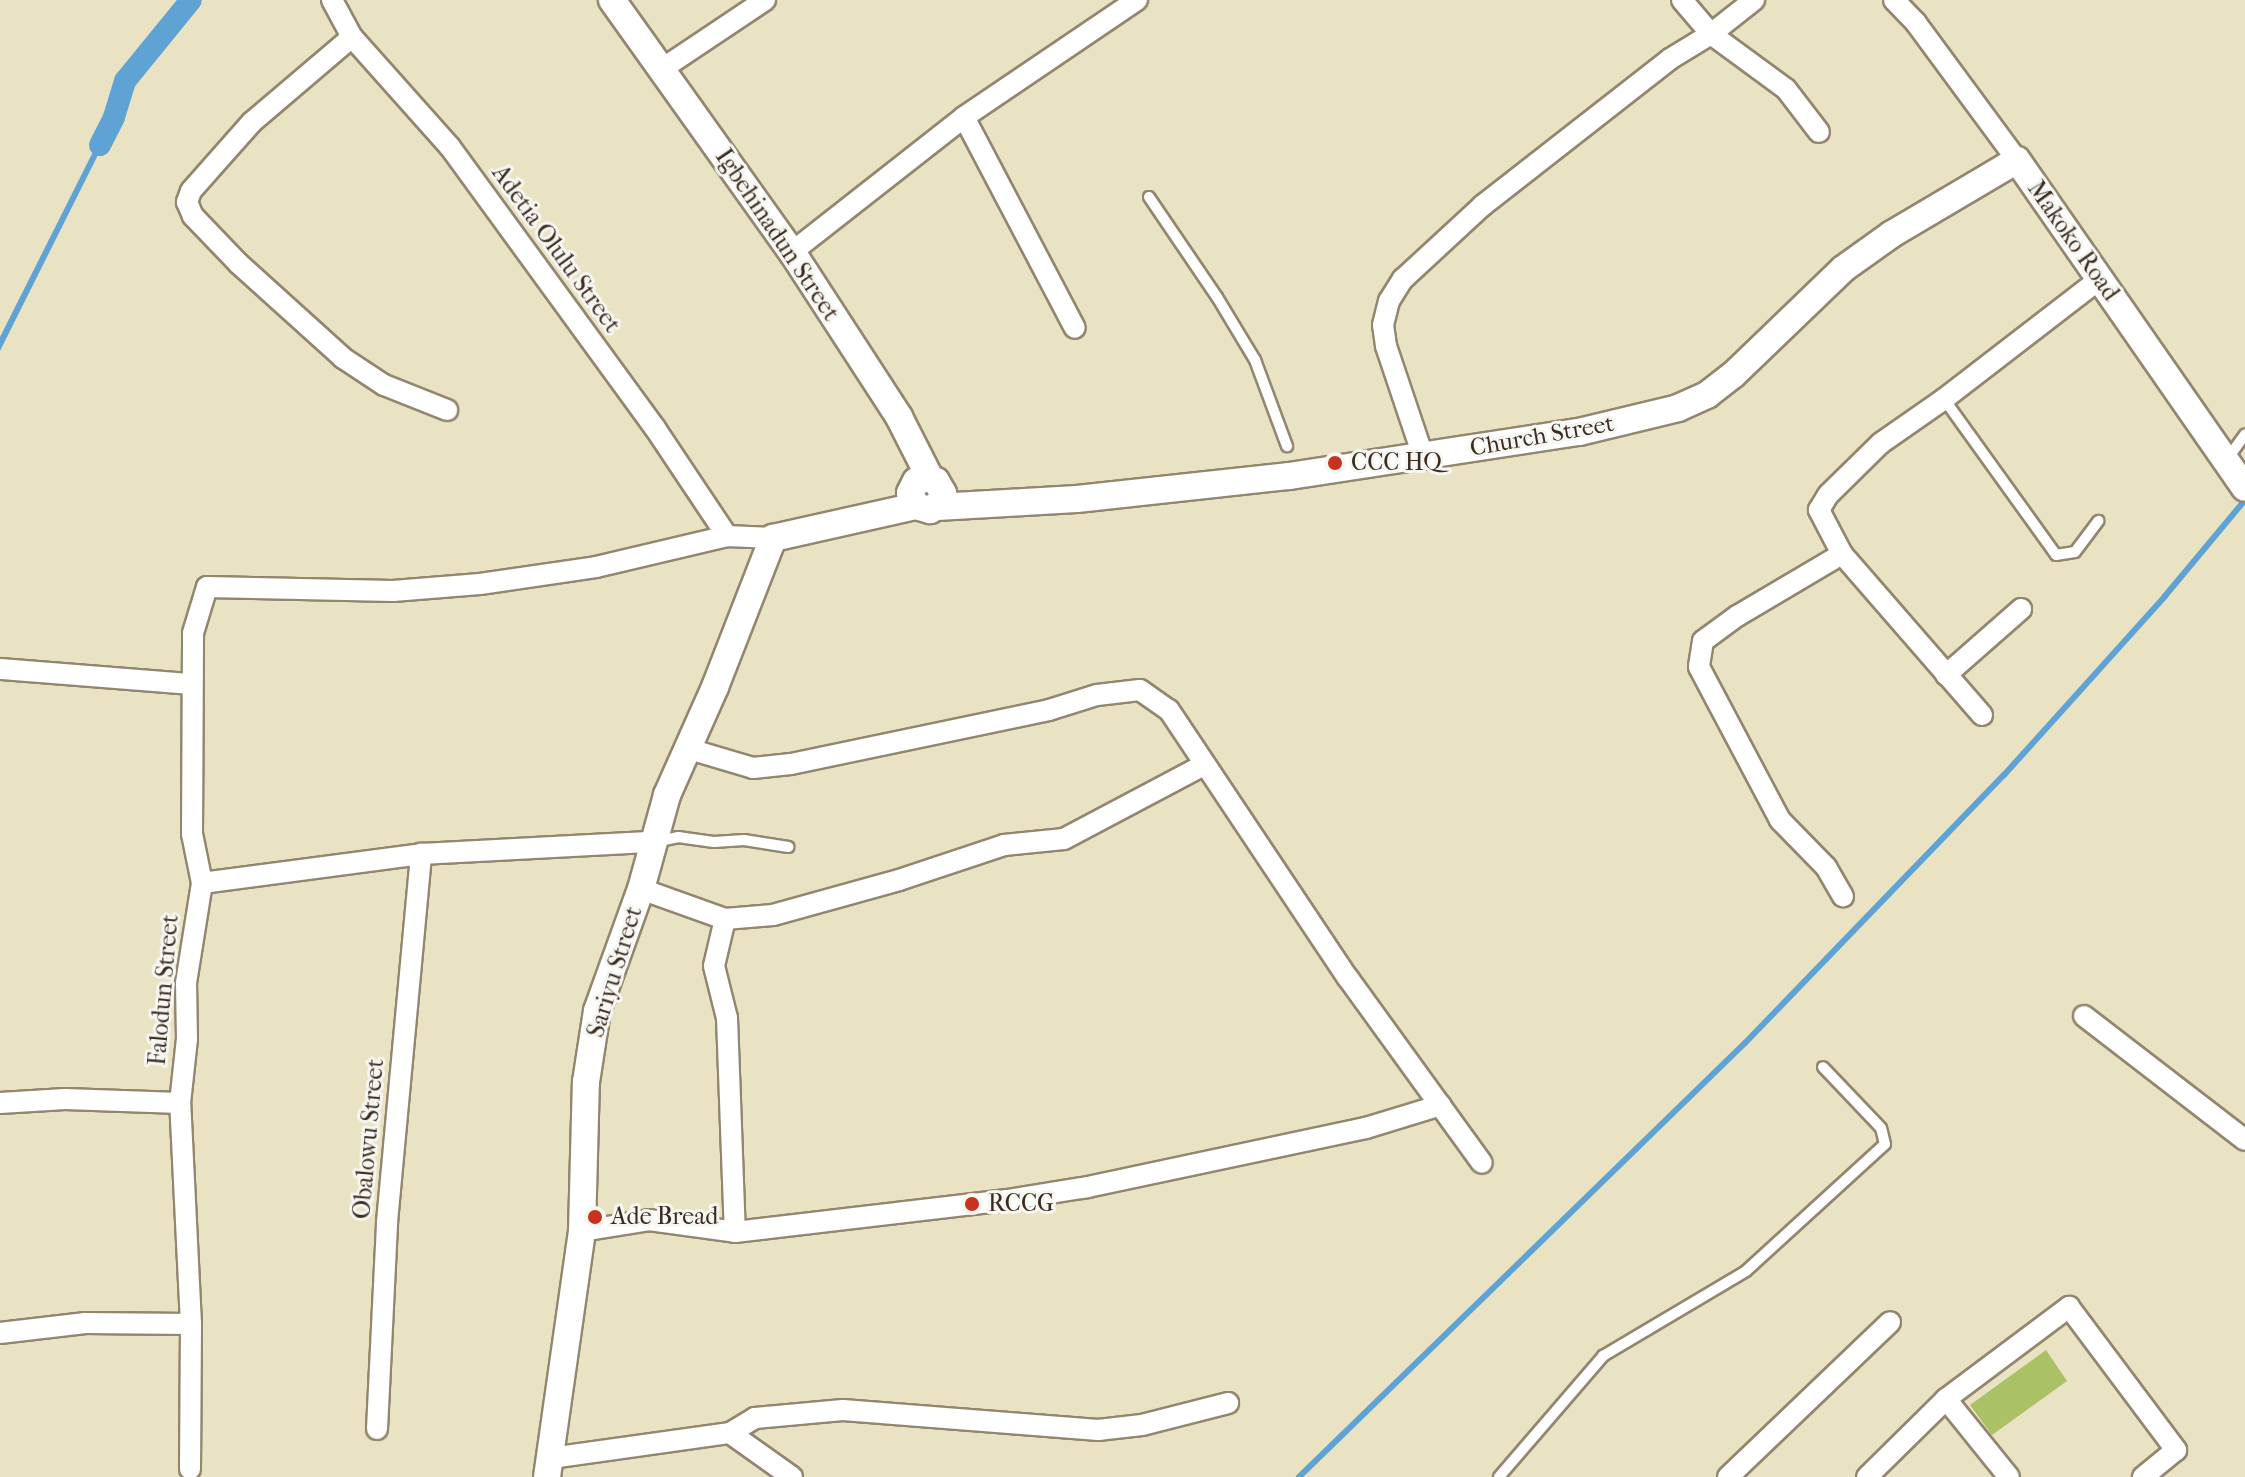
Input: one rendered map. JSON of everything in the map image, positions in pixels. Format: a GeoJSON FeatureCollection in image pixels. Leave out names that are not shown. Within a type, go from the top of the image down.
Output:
{"type":"FeatureCollection","features":[{"type":"Feature","properties":{"kind":"street","name":"Adetia Olulu Street"},"geometry":{"type":"LineString","coordinates":[[332,0],[352,37],[450,147],[655,428],[727,536]]}},
{"type":"Feature","properties":{"kind":"street","name":"Igbehinadun Street"},"geometry":{"type":"LineString","coordinates":[[612,0],[792,252],[899,417],[930,478],[941,486],[943,493],[926,506]]}},
{"type":"Feature","properties":{"kind":"street"},"geometry":{"type":"LineString","coordinates":[[662,69],[765,0]]}},
{"type":"Feature","properties":{"kind":"street"},"geometry":{"type":"LineString","coordinates":[[792,252],[964,117],[1137,0]]}},
{"type":"Feature","properties":{"kind":"street"},"geometry":{"type":"LineString","coordinates":[[1682,0],[1711,34],[1786,89],[1819,132]]}},
{"type":"Feature","properties":{"kind":"street"},"geometry":{"type":"LineString","coordinates":[[1423,456],[1383,325],[1389,301],[1403,279],[1482,206],[1670,59],[1711,34],[1754,0]]}},
{"type":"Feature","properties":{"kind":"street","name":"Makoko Road"},"geometry":{"type":"LineString","coordinates":[[1894,0],[1916,23],[2017,160],[2234,472]]}},
{"type":"Feature","properties":{"kind":"street"},"geometry":{"type":"LineString","coordinates":[[352,37],[252,122],[191,191],[187,202],[193,216],[238,263],[343,358],[384,385],[447,410]]}},
{"type":"Feature","properties":{"kind":"street"},"geometry":{"type":"LineString","coordinates":[[964,117],[1075,328]]}},
{"type":"Feature","properties":{"kind":"street","name":"Church Street"},"geometry":{"type":"LineString","coordinates":[[773,538],[926,506],[1077,499],[1290,476],[1579,432],[1678,408],[1707,395],[1733,375],[1843,269],[1892,234],[2017,160]]}},
{"type":"Feature","properties":{"kind":"street"},"geometry":{"type":"LineString","coordinates":[[1982,715],[1842,554],[1819,510],[1828,495],[1881,443],[1944,399],[2100,279]]}},
{"type":"Feature","properties":{"kind":"street"},"geometry":{"type":"LineString","coordinates":[[727,536],[773,538]]}},
{"type":"Feature","properties":{"kind":"street","name":"Falodun Street"},"geometry":{"type":"LineString","coordinates":[[190,1469],[191,1324],[180,1103],[187,1039],[186,983],[202,883],[192,834],[193,633],[207,587],[393,591],[480,584],[596,567],[727,536]]}},
{"type":"Feature","properties":{"kind":"street","name":"Sariyu Street"},"geometry":{"type":"LineString","coordinates":[[549,1468],[582,1231],[586,1082],[597,1011],[641,889],[667,795],[689,749],[773,538]]}},
{"type":"Feature","properties":{"kind":"street"},"geometry":{"type":"LineString","coordinates":[[1842,554],[1737,616],[1703,641],[1699,667],[1780,820],[1826,867],[1843,897]]}},
{"type":"Feature","properties":{"kind":"street"},"geometry":{"type":"LineString","coordinates":[[1946,675],[2021,609]]}},
{"type":"Feature","properties":{"kind":"street"},"geometry":{"type":"LineString","coordinates":[[0,669],[191,684]]}},
{"type":"Feature","properties":{"kind":"street"},"geometry":{"type":"LineString","coordinates":[[689,749],[753,768],[791,764],[1049,710],[1097,695],[1140,690],[1169,710],[1348,978],[1482,1163]]}},
{"type":"Feature","properties":{"kind":"street"},"geometry":{"type":"LineString","coordinates":[[641,889],[725,919],[773,915],[843,897],[1004,845],[1064,839],[1204,765]]}},
{"type":"Feature","properties":{"kind":"street"},"geometry":{"type":"LineString","coordinates":[[202,883],[421,854],[653,842]]}},
{"type":"Feature","properties":{"kind":"street","name":"Obalowu Street"},"geometry":{"type":"LineString","coordinates":[[377,1429],[387,1222],[421,854]]}},
{"type":"Feature","properties":{"kind":"street"},"geometry":{"type":"LineString","coordinates":[[725,919],[714,966],[727,1018],[735,1232]]}},
{"type":"Feature","properties":{"kind":"street"},"geometry":{"type":"LineString","coordinates":[[2084,1016],[2245,1140]]}},
{"type":"Feature","properties":{"kind":"street"},"geometry":{"type":"LineString","coordinates":[[0,1103],[65,1099],[180,1103]]}},
{"type":"Feature","properties":{"kind":"street"},"geometry":{"type":"LineString","coordinates":[[582,1231],[649,1220],[735,1232],[1088,1187],[1366,1128],[1441,1105]]}},
{"type":"Feature","properties":{"kind":"street"},"geometry":{"type":"LineString","coordinates":[[1867,1477],[1946,1399],[2069,1307],[2176,1450],[2143,1477]]}},
{"type":"Feature","properties":{"kind":"street"},"geometry":{"type":"LineString","coordinates":[[1728,1477],[1890,1322]]}},
{"type":"Feature","properties":{"kind":"street"},"geometry":{"type":"LineString","coordinates":[[0,1333],[85,1323],[191,1324]]}},
{"type":"Feature","properties":{"kind":"street"},"geometry":{"type":"LineString","coordinates":[[1946,1399],[2009,1477]]}},
{"type":"Feature","properties":{"kind":"street"},"geometry":{"type":"LineString","coordinates":[[549,1468],[730,1433],[755,1418],[843,1410],[1098,1430],[1142,1425],[1228,1403]]}},
{"type":"Feature","properties":{"kind":"street"},"geometry":{"type":"LineString","coordinates":[[730,1433],[792,1477]]}},
{"type":"Feature","properties":{"kind":"lane"},"geometry":{"type":"LineString","coordinates":[[1149,197],[1217,297],[1255,360],[1287,446]]}},
{"type":"Feature","properties":{"kind":"lane"},"geometry":{"type":"LineString","coordinates":[[1944,399],[2056,555],[2075,552],[2098,521]]}},
{"type":"Feature","properties":{"kind":"lane"},"geometry":{"type":"LineString","coordinates":[[2234,472],[2245,435]]}},
{"type":"Feature","properties":{"kind":"lane"},"geometry":{"type":"LineString","coordinates":[[653,842],[678,837],[714,842],[744,840],[788,847]]}},
{"type":"Feature","properties":{"kind":"lane"},"geometry":{"type":"LineString","coordinates":[[1499,1477],[1603,1356],[1746,1271],[1885,1144],[1881,1128],[1823,1067]]}},
{"type":"Feature","properties":{"kind":"green space"},"geometry":{"type":"Polygon","coordinates":[[[2046,1350],[2067,1381],[1992,1435],[1970,1405],[2046,1350]]]}},
{"type":"Feature","properties":{"kind":"water"},"geometry":{"type":"Polygon","coordinates":[[[111,116],[116,119],[0,351],[0,337],[111,116]]]}},
{"type":"Feature","properties":{"kind":"waterway"},"geometry":{"type":"LineString","coordinates":[[100,145],[114,117],[125,81],[191,0]]}},
{"type":"Feature","properties":{"kind":"waterway"},"geometry":{"type":"LineString","coordinates":[[1299,1477],[1745,1043],[2004,775],[2165,596],[2245,500]]}},
{"type":"Feature","properties":{"kind":"place","name":"CCC HQ"},"geometry":{"type":"Point","coordinates":[1335,463]}},
{"type":"Feature","properties":{"kind":"place","name":"RCCG"},"geometry":{"type":"Point","coordinates":[972,1204]}},
{"type":"Feature","properties":{"kind":"place","name":"Ade Bread"},"geometry":{"type":"Point","coordinates":[595,1217]}}]}
